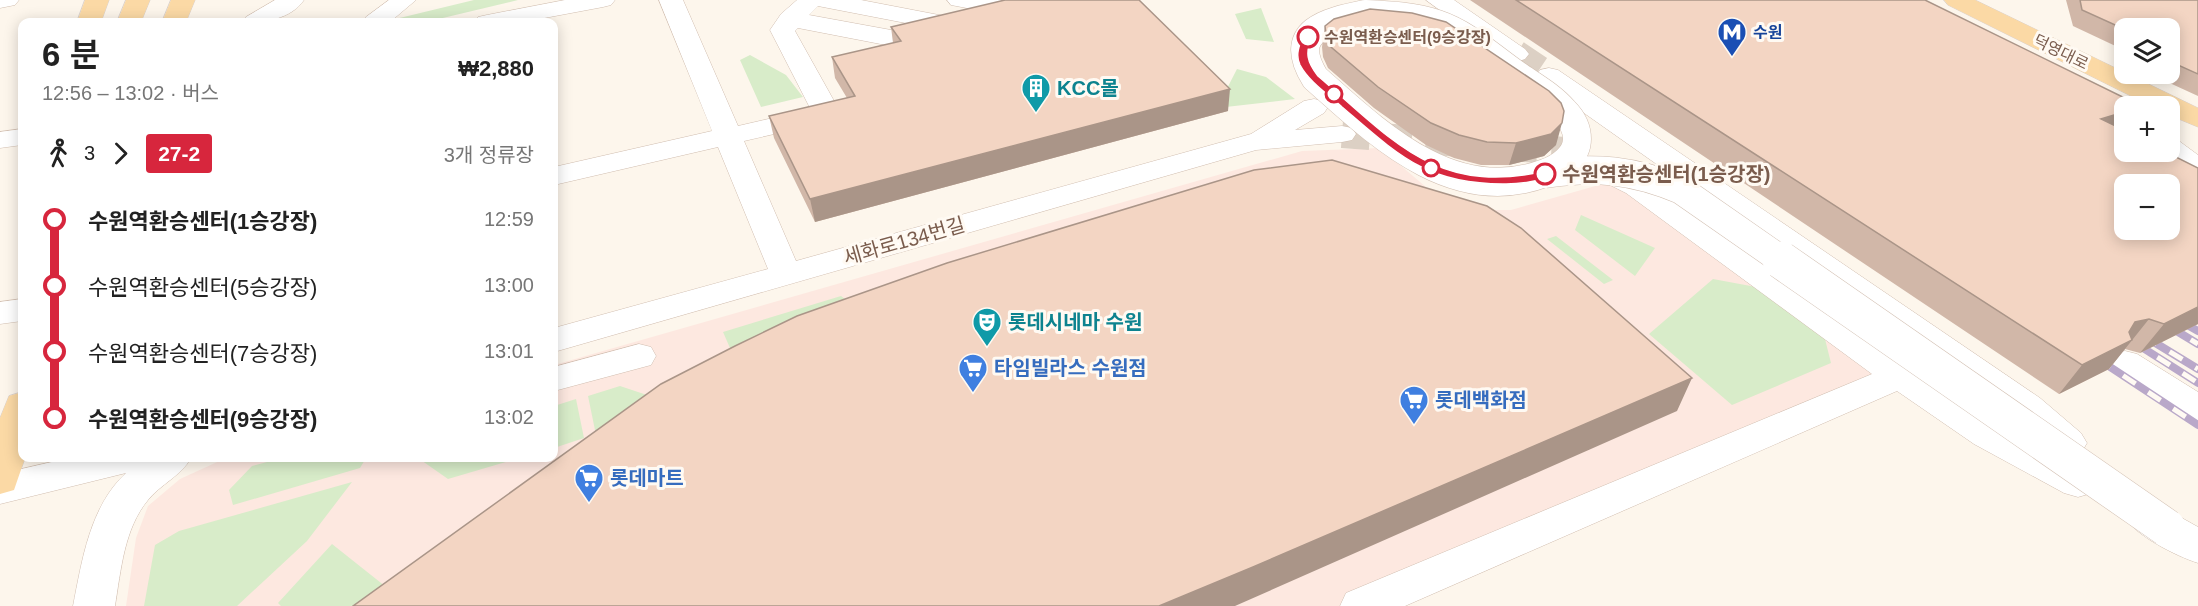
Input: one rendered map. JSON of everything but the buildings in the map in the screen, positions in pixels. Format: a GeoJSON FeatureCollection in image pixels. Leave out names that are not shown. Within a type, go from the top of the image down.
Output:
{"type":"FeatureCollection","features":[{"type":"Feature","properties":{"kind":"main road"},"geometry":{"type":"LineString","coordinates":[[90,18],[97,0]]}},
{"type":"Feature","properties":{"kind":"main road"},"geometry":{"type":"LineString","coordinates":[[131,18],[138,0]]}},
{"type":"Feature","properties":{"kind":"main road"},"geometry":{"type":"LineString","coordinates":[[176,18],[183,0]]}},
{"type":"Feature","properties":{"kind":"main road","name":"덕영대로"},"geometry":{"type":"LineString","coordinates":[[1941,0],[2038,41],[2198,119]]}},
{"type":"Feature","properties":{"kind":"main road","name":"덕영대로"},"geometry":{"type":"LineString","coordinates":[[1941,0],[2121,96]]}},
{"type":"Feature","properties":{"kind":"main road"},"geometry":{"type":"LineString","coordinates":[[1996,0],[1999,13],[2038,41]]}},
{"type":"Feature","properties":{"kind":"main road"},"geometry":{"type":"LineString","coordinates":[[2180,125],[2198,134]]}},
{"type":"Feature","properties":{"kind":"main road"},"geometry":{"type":"LineString","coordinates":[[0,478],[18,418]]}},
{"type":"Feature","properties":{"kind":"street"},"geometry":{"type":"LineString","coordinates":[[0,1],[7,0]]}},
{"type":"Feature","properties":{"kind":"street"},"geometry":{"type":"LineString","coordinates":[[262,18],[292,0]]}},
{"type":"Feature","properties":{"kind":"street"},"geometry":{"type":"LineString","coordinates":[[380,18],[404,0]]}},
{"type":"Feature","properties":{"kind":"street"},"geometry":{"type":"LineString","coordinates":[[500,18],[537,6],[603,0]]}},
{"type":"Feature","properties":{"kind":"street"},"geometry":{"type":"LineString","coordinates":[[671,0],[786,274]]}},
{"type":"Feature","properties":{"kind":"street"},"geometry":{"type":"LineString","coordinates":[[558,175],[812,117],[824,108],[782,30],[810,0]]}},
{"type":"Feature","properties":{"kind":"street"},"geometry":{"type":"LineString","coordinates":[[823,0],[952,24]]}},
{"type":"Feature","properties":{"kind":"street"},"geometry":{"type":"LineString","coordinates":[[960,0],[1018,5]]}},
{"type":"Feature","properties":{"kind":"street"},"geometry":{"type":"LineString","coordinates":[[1392,0],[1380,10],[1365,8],[1330,22],[1308,37],[1302,50],[1304,64],[1315,78],[1401,153],[1425,166],[1454,176],[1486,181],[1518,180],[1597,167],[1626,169],[1652,177],[1681,190]]}},
{"type":"Feature","properties":{"kind":"street"},"geometry":{"type":"LineString","coordinates":[[1411,0],[1466,39]]}},
{"type":"Feature","properties":{"kind":"street"},"geometry":{"type":"LineString","coordinates":[[1438,0],[1516,54]]}},
{"type":"Feature","properties":{"kind":"street"},"geometry":{"type":"LineString","coordinates":[[790,19],[891,38],[1018,5]]}},
{"type":"Feature","properties":{"kind":"street"},"geometry":{"type":"LineString","coordinates":[[1365,8],[1420,19],[1446,27],[1553,91],[2027,407],[2182,538]]}},
{"type":"Feature","properties":{"kind":"street"},"geometry":{"type":"LineString","coordinates":[[2084,78],[2114,98]]}},
{"type":"Feature","properties":{"kind":"street"},"geometry":{"type":"LineString","coordinates":[[2084,78],[2114,103]]}},
{"type":"Feature","properties":{"kind":"street"},"geometry":{"type":"LineString","coordinates":[[1545,174],[1564,164],[1575,151],[1577,136],[1571,120],[1553,91]]}},
{"type":"Feature","properties":{"kind":"street"},"geometry":{"type":"LineString","coordinates":[[1553,91],[1681,190],[2182,538]]}},
{"type":"Feature","properties":{"kind":"street"},"geometry":{"type":"LineString","coordinates":[[1254,142],[1314,107]]}},
{"type":"Feature","properties":{"kind":"street"},"geometry":{"type":"LineString","coordinates":[[1254,142],[1342,134]]}},
{"type":"Feature","properties":{"kind":"street"},"geometry":{"type":"LineString","coordinates":[[0,140],[18,137]]}},
{"type":"Feature","properties":{"kind":"street"},"geometry":{"type":"LineString","coordinates":[[2180,141],[2198,152]]}},
{"type":"Feature","properties":{"kind":"street","name":"세화로134번길"},"geometry":{"type":"LineString","coordinates":[[558,339],[1254,142]]}},
{"type":"Feature","properties":{"kind":"street"},"geometry":{"type":"LineString","coordinates":[[2180,155],[2198,168]]}},
{"type":"Feature","properties":{"kind":"street"},"geometry":{"type":"LineString","coordinates":[[1194,188],[1204,156]]}},
{"type":"Feature","properties":{"kind":"street"},"geometry":{"type":"LineString","coordinates":[[1608,173],[1636,187],[1900,376],[1987,434],[2182,538]]}},
{"type":"Feature","properties":{"kind":"street"},"geometry":{"type":"LineString","coordinates":[[0,313],[18,311]]}},
{"type":"Feature","properties":{"kind":"street"},"geometry":{"type":"LineString","coordinates":[[558,378],[639,356]]}},
{"type":"Feature","properties":{"kind":"street"},"geometry":{"type":"LineString","coordinates":[[2125,363],[2198,409]]}},
{"type":"Feature","properties":{"kind":"street"},"geometry":{"type":"LineString","coordinates":[[1361,606],[1900,376]]}},
{"type":"Feature","properties":{"kind":"street"},"geometry":{"type":"LineString","coordinates":[[1952,411],[1985,421],[2006,422],[2015,414],[2000,389]]}},
{"type":"Feature","properties":{"kind":"street"},"geometry":{"type":"LineString","coordinates":[[0,489],[112,462]]}},
{"type":"Feature","properties":{"kind":"street"},"geometry":{"type":"LineString","coordinates":[[94,606],[106,540],[124,499],[156,468],[166,462]]}},
{"type":"Feature","properties":{"kind":"shaded area"},"geometry":{"type":"Polygon","coordinates":[[[1380,148],[1433,193],[1479,210],[1511,210],[1613,181],[1884,374],[1339,606],[126,606],[136,538],[148,506],[180,479],[217,462],[558,462],[558,364],[1302,151],[1380,148]]]}},
{"type":"Feature","properties":{"kind":"green space"},"geometry":{"type":"Polygon","coordinates":[[[474,0],[518,0],[443,18],[400,18],[474,0]]]}},
{"type":"Feature","properties":{"kind":"green space"},"geometry":{"type":"Polygon","coordinates":[[[1261,8],[1274,42],[1246,39],[1235,14],[1261,8]]]}},
{"type":"Feature","properties":{"kind":"green space"},"geometry":{"type":"Polygon","coordinates":[[[750,55],[786,75],[803,97],[761,107],[740,60],[750,55]]]}},
{"type":"Feature","properties":{"kind":"green space"},"geometry":{"type":"Polygon","coordinates":[[[1237,69],[1266,77],[1295,99],[1217,108],[1237,69]]]}},
{"type":"Feature","properties":{"kind":"green space"},"geometry":{"type":"Polygon","coordinates":[[[1581,215],[1655,248],[1635,276],[1575,230],[1581,215]]]}},
{"type":"Feature","properties":{"kind":"green space"},"geometry":{"type":"Polygon","coordinates":[[[1556,236],[1613,280],[1604,284],[1547,239],[1556,236]]]}},
{"type":"Feature","properties":{"kind":"green space"},"geometry":{"type":"Polygon","coordinates":[[[1713,279],[1756,287],[1824,335],[1831,363],[1732,405],[1649,334],[1713,279]]]}},
{"type":"Feature","properties":{"kind":"green space"},"geometry":{"type":"Polygon","coordinates":[[[841,296],[850,303],[802,325],[730,348],[723,332],[841,296]]]}},
{"type":"Feature","properties":{"kind":"green space"},"geometry":{"type":"Polygon","coordinates":[[[620,386],[662,400],[596,435],[588,396],[620,386]]]}},
{"type":"Feature","properties":{"kind":"green space"},"geometry":{"type":"Polygon","coordinates":[[[576,399],[584,438],[558,447],[558,405],[576,399]]]}},
{"type":"Feature","properties":{"kind":"green space"},"geometry":{"type":"Polygon","coordinates":[[[267,462],[364,462],[360,468],[233,505],[229,490],[252,466],[267,462]]]}},
{"type":"Feature","properties":{"kind":"green space"},"geometry":{"type":"Polygon","coordinates":[[[424,462],[505,462],[448,479],[424,462]]]}},
{"type":"Feature","properties":{"kind":"green space"},"geometry":{"type":"Polygon","coordinates":[[[352,482],[307,541],[237,606],[144,606],[155,545],[179,531],[352,482]]]}},
{"type":"Feature","properties":{"kind":"green space"},"geometry":{"type":"Polygon","coordinates":[[[332,544],[405,602],[399,606],[281,606],[278,603],[332,544]]]}},
{"type":"Feature","properties":{"kind":"tunnel"},"geometry":{"type":"LineString","coordinates":[[1516,54],[1549,76]]}},
{"type":"Feature","properties":{"kind":"tunnel"},"geometry":{"type":"LineString","coordinates":[[1342,134],[1564,151]]}},
{"type":"Feature","properties":{"kind":"railway"},"geometry":{"type":"LineString","coordinates":[[2177,319],[2198,331]]}},
{"type":"Feature","properties":{"kind":"railway"},"geometry":{"type":"LineString","coordinates":[[2165,324],[2198,344]]}},
{"type":"Feature","properties":{"kind":"railway"},"geometry":{"type":"LineString","coordinates":[[2144,336],[2198,369]]}},
{"type":"Feature","properties":{"kind":"railway"},"geometry":{"type":"LineString","coordinates":[[2132,341],[2198,383]]}},
{"type":"Feature","properties":{"kind":"railway"},"geometry":{"type":"LineString","coordinates":[[2098,359],[2198,425]]}},
{"type":"Feature","properties":{"kind":"bus line","name":"27-2"},"geometry":{"type":"LineString","coordinates":[[1308,37],[1302,50],[1304,64],[1315,78],[1401,153],[1425,166],[1454,176],[1486,181],[1518,180],[1545,174]]}},
{"type":"Feature","properties":{"kind":"place","name":"수원역환승센터(9승강장)"},"geometry":{"type":"Point","coordinates":[1308,37]}},
{"type":"Feature","properties":{"kind":"place","name":"수원"},"geometry":{"type":"Point","coordinates":[1732,58]}},
{"type":"Feature","properties":{"kind":"place","name":"KCC몰"},"geometry":{"type":"Point","coordinates":[1036,114]}},
{"type":"Feature","properties":{"kind":"place","name":"수원역환승센터(1승강장)"},"geometry":{"type":"Point","coordinates":[1545,174]}},
{"type":"Feature","properties":{"kind":"place","name":"롯데시네마 수원"},"geometry":{"type":"Point","coordinates":[987,348]}},
{"type":"Feature","properties":{"kind":"place","name":"타임빌라스 수원점"},"geometry":{"type":"Point","coordinates":[973,394]}},
{"type":"Feature","properties":{"kind":"place","name":"롯데백화점"},"geometry":{"type":"Point","coordinates":[1414,426]}},
{"type":"Feature","properties":{"kind":"place","name":"롯데마트"},"geometry":{"type":"Point","coordinates":[589,504]}}]}
